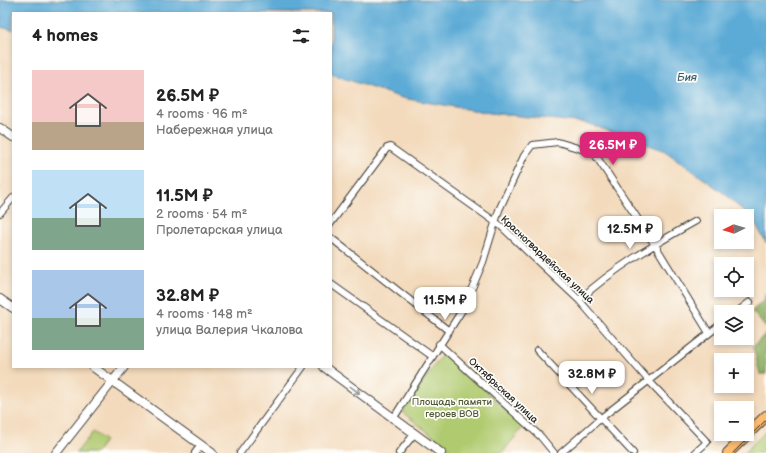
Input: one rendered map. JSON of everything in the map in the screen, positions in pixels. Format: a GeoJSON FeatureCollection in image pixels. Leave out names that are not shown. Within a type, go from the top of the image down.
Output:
{"type":"FeatureCollection","features":[{"type":"Feature","properties":{"kind":"main road"},"geometry":{"type":"LineString","coordinates":[[732,452],[766,416]]}},
{"type":"Feature","properties":{"kind":"main road"},"geometry":{"type":"LineString","coordinates":[[732,452],[766,425]]}},
{"type":"Feature","properties":{"kind":"street"},"geometry":{"type":"LineString","coordinates":[[0,128],[12,136]]}},
{"type":"Feature","properties":{"kind":"street"},"geometry":{"type":"LineString","coordinates":[[393,419],[472,293],[499,210],[529,148],[532,145],[558,142],[594,153],[654,244],[709,333]]}},
{"type":"Feature","properties":{"kind":"street","name":"Красногвардейская улица"},"geometry":{"type":"LineString","coordinates":[[332,222],[388,147],[495,223],[579,300],[649,381],[707,442],[695,453]]}},
{"type":"Feature","properties":{"kind":"street"},"geometry":{"type":"LineString","coordinates":[[0,213],[12,199]]}},
{"type":"Feature","properties":{"kind":"street"},"geometry":{"type":"LineString","coordinates":[[579,300],[598,283],[654,244],[696,221]]}},
{"type":"Feature","properties":{"kind":"street"},"geometry":{"type":"LineString","coordinates":[[332,239],[449,331]]}},
{"type":"Feature","properties":{"kind":"street"},"geometry":{"type":"LineString","coordinates":[[332,285],[432,356]]}},
{"type":"Feature","properties":{"kind":"street"},"geometry":{"type":"LineString","coordinates":[[0,299],[12,307]]}},
{"type":"Feature","properties":{"kind":"street"},"geometry":{"type":"LineString","coordinates":[[746,305],[750,302]]}},
{"type":"Feature","properties":{"kind":"street"},"geometry":{"type":"LineString","coordinates":[[560,453],[601,418],[714,329]]}},
{"type":"Feature","properties":{"kind":"street","name":"Октябрьская улица"},"geometry":{"type":"LineString","coordinates":[[439,344],[541,437],[554,453]]}},
{"type":"Feature","properties":{"kind":"street"},"geometry":{"type":"LineString","coordinates":[[537,350],[633,453]]}},
{"type":"Feature","properties":{"kind":"street"},"geometry":{"type":"LineString","coordinates":[[94,368],[212,453]]}},
{"type":"Feature","properties":{"kind":"street"},"geometry":{"type":"LineString","coordinates":[[56,453],[123,368]]}},
{"type":"Feature","properties":{"kind":"street"},"geometry":{"type":"LineString","coordinates":[[240,453],[302,368]]}},
{"type":"Feature","properties":{"kind":"street"},"geometry":{"type":"LineString","coordinates":[[325,368],[441,453]]}},
{"type":"Feature","properties":{"kind":"street"},"geometry":{"type":"LineString","coordinates":[[399,453],[415,433]]}},
{"type":"Feature","properties":{"kind":"street"},"geometry":{"type":"LineString","coordinates":[[195,453],[201,445]]}},
{"type":"Feature","properties":{"kind":"green space"},"geometry":{"type":"Polygon","coordinates":[[[766,292],[766,328],[754,313],[754,309],[764,300],[766,292]]]}},
{"type":"Feature","properties":{"kind":"green space"},"geometry":{"type":"Polygon","coordinates":[[[766,333],[766,374],[760,374],[753,347],[766,333]]]}},
{"type":"Feature","properties":{"kind":"green space","name":"Площадь памяти героев ВОВ"},"geometry":{"type":"Polygon","coordinates":[[[444,352],[524,426],[502,453],[455,453],[402,412],[444,352]]]}},
{"type":"Feature","properties":{"kind":"green space"},"geometry":{"type":"Polygon","coordinates":[[[766,431],[766,453],[744,453],[766,431]]]}},
{"type":"Feature","properties":{"kind":"green space"},"geometry":{"type":"Polygon","coordinates":[[[93,432],[105,441],[96,453],[76,453],[93,432]]]}},
{"type":"Feature","properties":{"kind":"water","name":"Бия"},"geometry":{"type":"Polygon","coordinates":[[[0,0],[766,0],[766,243],[754,221],[754,209],[741,209],[725,194],[665,151],[586,123],[490,113],[402,98],[332,74],[332,12],[12,12],[12,30],[0,27],[0,0]]]}},
{"type":"Feature","properties":{"kind":"tram line"},"geometry":{"type":"LineString","coordinates":[[733,453],[766,420]]}}]}
